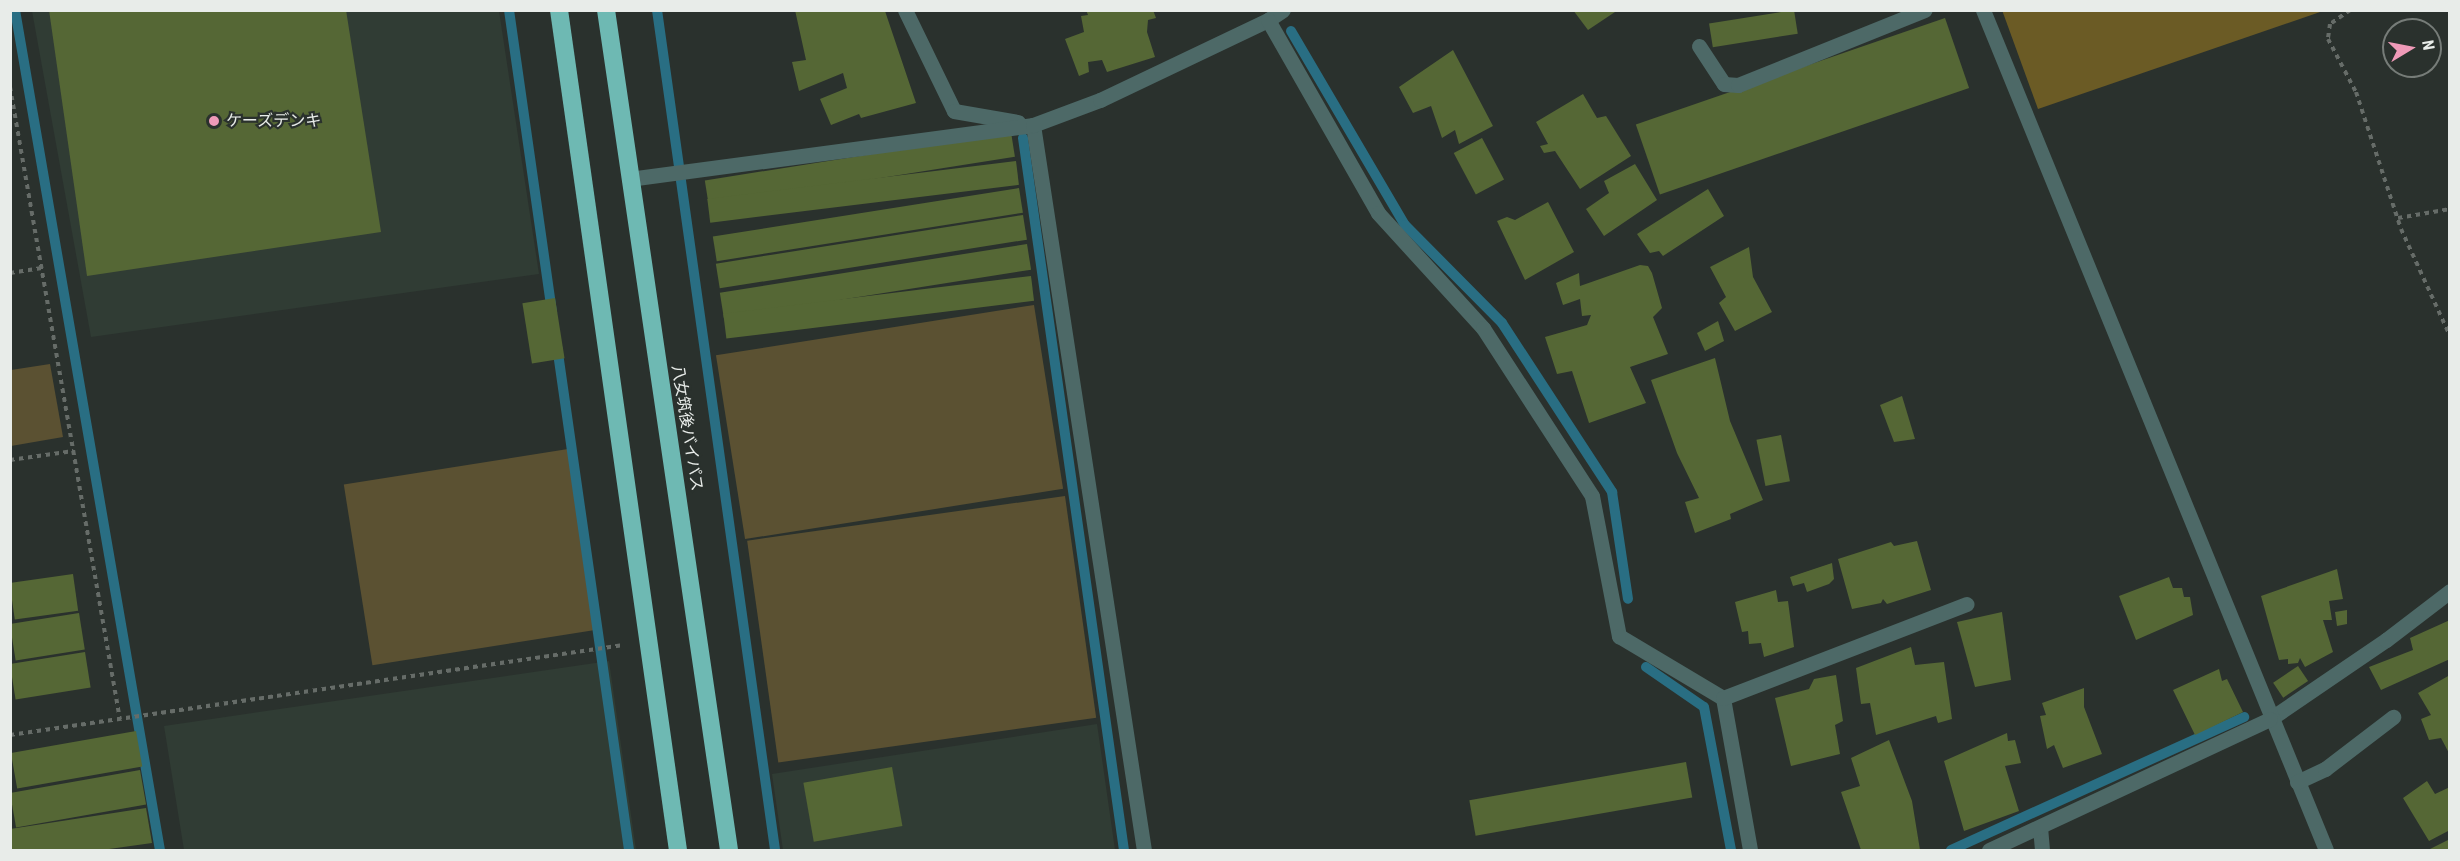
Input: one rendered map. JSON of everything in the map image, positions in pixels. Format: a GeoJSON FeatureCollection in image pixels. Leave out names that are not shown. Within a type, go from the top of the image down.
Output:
{"type":"FeatureCollection","features":[{"type":"Feature","properties":{"kind":"highway"},"geometry":{"type":"LineString","coordinates":[[559,10],[678,850]]}},
{"type":"Feature","properties":{"kind":"highway","name":"八女筑後バイパス"},"geometry":{"type":"LineString","coordinates":[[606,10],[729,850]]}},
{"type":"Feature","properties":{"kind":"street"},"geometry":{"type":"LineString","coordinates":[[905,10],[954,111],[1034,125]]}},
{"type":"Feature","properties":{"kind":"street"},"geometry":{"type":"LineString","coordinates":[[629,178],[1034,125],[1100,100],[1268,15],[1283,10]]}},
{"type":"Feature","properties":{"kind":"street"},"geometry":{"type":"LineString","coordinates":[[1699,46],[1724,84],[1738,85],[1925,10]]}},
{"type":"Feature","properties":{"kind":"street"},"geometry":{"type":"LineString","coordinates":[[1983,10],[2270,719],[2326,850]]}},
{"type":"Feature","properties":{"kind":"street"},"geometry":{"type":"LineString","coordinates":[[1268,15],[1378,213],[1484,328],[1592,496],[1619,636],[1723,698],[1750,850]]}},
{"type":"Feature","properties":{"kind":"street"},"geometry":{"type":"LineString","coordinates":[[1034,125],[1144,850]]}},
{"type":"Feature","properties":{"kind":"street"},"geometry":{"type":"LineString","coordinates":[[1989,850],[2270,719],[2386,640],[2450,591]]}},
{"type":"Feature","properties":{"kind":"street"},"geometry":{"type":"LineString","coordinates":[[1723,698],[1966,604]]}},
{"type":"Feature","properties":{"kind":"street"},"geometry":{"type":"LineString","coordinates":[[2297,782],[2325,769],[2393,717]]}},
{"type":"Feature","properties":{"kind":"street"},"geometry":{"type":"LineString","coordinates":[[2040,827],[2042,850]]}},
{"type":"Feature","properties":{"kind":"path"},"geometry":{"type":"LineString","coordinates":[[2350,10],[2330,24],[2328,39],[2356,92],[2398,218],[2450,336]]}},
{"type":"Feature","properties":{"kind":"path"},"geometry":{"type":"LineString","coordinates":[[10,87],[120,720]]}},
{"type":"Feature","properties":{"kind":"path"},"geometry":{"type":"LineString","coordinates":[[2398,218],[2450,209]]}},
{"type":"Feature","properties":{"kind":"path"},"geometry":{"type":"LineString","coordinates":[[10,273],[42,268]]}},
{"type":"Feature","properties":{"kind":"path"},"geometry":{"type":"LineString","coordinates":[[10,460],[74,451]]}},
{"type":"Feature","properties":{"kind":"path"},"geometry":{"type":"LineString","coordinates":[[10,735],[648,643]]}},
{"type":"Feature","properties":{"kind":"shaded area"},"geometry":{"type":"Polygon","coordinates":[[[2002,10],[2323,10],[2323,11],[2038,109],[2002,10]]]}},
{"type":"Feature","properties":{"kind":"shaded area"},"geometry":{"type":"Polygon","coordinates":[[[32,11],[499,11],[539,274],[91,337],[32,11]]]}},
{"type":"Feature","properties":{"kind":"shaded area"},"geometry":{"type":"Polygon","coordinates":[[[1034,305],[1063,489],[745,539],[716,355],[1034,305]]]}},
{"type":"Feature","properties":{"kind":"shaded area"},"geometry":{"type":"Polygon","coordinates":[[[50,364],[63,437],[11,446],[11,370],[50,364]]]}},
{"type":"Feature","properties":{"kind":"shaded area"},"geometry":{"type":"Polygon","coordinates":[[[568,449],[597,630],[372,665],[344,485],[568,449]]]}},
{"type":"Feature","properties":{"kind":"shaded area"},"geometry":{"type":"Polygon","coordinates":[[[1065,496],[1096,718],[778,762],[747,541],[1065,496]]]}},
{"type":"Feature","properties":{"kind":"shaded area"},"geometry":{"type":"Polygon","coordinates":[[[609,661],[636,850],[184,850],[164,726],[609,661]]]}},
{"type":"Feature","properties":{"kind":"shaded area"},"geometry":{"type":"Polygon","coordinates":[[[1097,724],[1115,850],[783,850],[772,774],[1097,724]]]}},
{"type":"Feature","properties":{"kind":"building","name":"ケーズデンキ"},"geometry":{"type":"Polygon","coordinates":[[[49,10],[346,10],[381,232],[87,276],[49,10]]]}},
{"type":"Feature","properties":{"kind":"building"},"geometry":{"type":"Polygon","coordinates":[[[795,10],[885,11],[916,103],[861,118],[859,114],[831,125],[820,99],[847,88],[843,73],[799,91],[792,62],[806,60],[795,10]]]}},
{"type":"Feature","properties":{"kind":"building"},"geometry":{"type":"Polygon","coordinates":[[[1086,10],[1153,10],[1156,18],[1148,20],[1147,32],[1155,57],[1107,72],[1102,60],[1088,62],[1089,72],[1079,76],[1065,39],[1084,32],[1081,16],[1088,15],[1086,10]]]}},
{"type":"Feature","properties":{"kind":"building"},"geometry":{"type":"Polygon","coordinates":[[[1573,10],[1618,10],[1588,30],[1573,10]]]}},
{"type":"Feature","properties":{"kind":"building"},"geometry":{"type":"Polygon","coordinates":[[[1794,10],[1798,34],[1713,47],[1709,23],[1794,10]]]}},
{"type":"Feature","properties":{"kind":"building"},"geometry":{"type":"Polygon","coordinates":[[[1945,18],[1969,88],[1660,194],[1636,124],[1945,18]]]}},
{"type":"Feature","properties":{"kind":"building"},"geometry":{"type":"Polygon","coordinates":[[[1453,50],[1493,126],[1459,144],[1455,130],[1442,138],[1431,106],[1413,113],[1399,87],[1453,50]]]}},
{"type":"Feature","properties":{"kind":"building"},"geometry":{"type":"Polygon","coordinates":[[[1583,94],[1597,118],[1606,116],[1631,156],[1580,189],[1555,151],[1544,153],[1540,146],[1548,144],[1536,122],[1583,94]]]}},
{"type":"Feature","properties":{"kind":"building"},"geometry":{"type":"Polygon","coordinates":[[[1011,132],[1015,157],[709,205],[705,180],[1011,132]]]}},
{"type":"Feature","properties":{"kind":"building"},"geometry":{"type":"Polygon","coordinates":[[[1482,138],[1504,179],[1476,195],[1454,153],[1482,138]]]}},
{"type":"Feature","properties":{"kind":"building"},"geometry":{"type":"Polygon","coordinates":[[[1016,161],[1019,185],[710,223],[707,199],[1016,161]]]}},
{"type":"Feature","properties":{"kind":"building"},"geometry":{"type":"Polygon","coordinates":[[[1635,164],[1657,200],[1604,236],[1586,209],[1609,193],[1604,181],[1635,164]]]}},
{"type":"Feature","properties":{"kind":"building"},"geometry":{"type":"Polygon","coordinates":[[[1019,188],[1023,213],[717,261],[713,236],[1019,188]]]}},
{"type":"Feature","properties":{"kind":"building"},"geometry":{"type":"Polygon","coordinates":[[[1708,189],[1724,216],[1663,256],[1659,251],[1650,253],[1637,234],[1708,189]]]}},
{"type":"Feature","properties":{"kind":"building"},"geometry":{"type":"Polygon","coordinates":[[[1548,202],[1574,252],[1525,280],[1497,221],[1507,217],[1515,220],[1548,202]]]}},
{"type":"Feature","properties":{"kind":"building"},"geometry":{"type":"Polygon","coordinates":[[[1023,215],[1027,240],[720,288],[716,264],[1023,215]]]}},
{"type":"Feature","properties":{"kind":"building"},"geometry":{"type":"Polygon","coordinates":[[[1027,244],[1031,270],[724,318],[720,293],[1027,244]]]}},
{"type":"Feature","properties":{"kind":"building"},"geometry":{"type":"Polygon","coordinates":[[[1749,247],[1753,277],[1772,312],[1735,331],[1719,303],[1726,297],[1710,267],[1749,247]]]}},
{"type":"Feature","properties":{"kind":"building"},"geometry":{"type":"Polygon","coordinates":[[[1640,265],[1648,266],[1652,273],[1662,308],[1653,317],[1668,354],[1630,367],[1646,403],[1589,423],[1572,371],[1557,374],[1545,337],[1587,325],[1591,315],[1582,316],[1580,299],[1563,305],[1556,283],[1579,273],[1580,286],[1640,265]]]}},
{"type":"Feature","properties":{"kind":"building"},"geometry":{"type":"Polygon","coordinates":[[[1031,276],[1034,301],[726,339],[723,314],[1031,276]]]}},
{"type":"Feature","properties":{"kind":"building"},"geometry":{"type":"Polygon","coordinates":[[[555,298],[565,358],[532,363],[522,303],[555,298]]]}},
{"type":"Feature","properties":{"kind":"building"},"geometry":{"type":"Polygon","coordinates":[[[1718,321],[1724,341],[1705,351],[1697,333],[1718,321]]]}},
{"type":"Feature","properties":{"kind":"building"},"geometry":{"type":"Polygon","coordinates":[[[1715,358],[1730,421],[1763,500],[1730,514],[1731,519],[1695,533],[1685,502],[1699,498],[1677,453],[1651,380],[1715,358]]]}},
{"type":"Feature","properties":{"kind":"building"},"geometry":{"type":"Polygon","coordinates":[[[1902,396],[1915,439],[1894,442],[1880,405],[1902,396]]]}},
{"type":"Feature","properties":{"kind":"building"},"geometry":{"type":"Polygon","coordinates":[[[1781,435],[1790,481],[1765,486],[1756,440],[1781,435]]]}},
{"type":"Feature","properties":{"kind":"building"},"geometry":{"type":"Polygon","coordinates":[[[1917,541],[1931,590],[1887,604],[1883,599],[1881,603],[1852,609],[1838,559],[1891,542],[1894,546],[1917,541]]]}},
{"type":"Feature","properties":{"kind":"building"},"geometry":{"type":"Polygon","coordinates":[[[1832,563],[1834,579],[1829,584],[1807,592],[1804,583],[1793,586],[1790,577],[1832,563]]]}},
{"type":"Feature","properties":{"kind":"building"},"geometry":{"type":"Polygon","coordinates":[[[2337,569],[2343,599],[2329,601],[2332,620],[2323,620],[2333,652],[2305,667],[2300,658],[2298,663],[2288,664],[2288,659],[2279,660],[2261,596],[2337,569]]]}},
{"type":"Feature","properties":{"kind":"building"},"geometry":{"type":"Polygon","coordinates":[[[73,574],[78,611],[15,620],[10,583],[73,574]]]}},
{"type":"Feature","properties":{"kind":"building"},"geometry":{"type":"Polygon","coordinates":[[[2169,577],[2173,588],[2182,588],[2184,597],[2190,597],[2193,615],[2136,640],[2119,596],[2169,577]]]}},
{"type":"Feature","properties":{"kind":"building"},"geometry":{"type":"Polygon","coordinates":[[[1776,590],[1778,602],[1788,601],[1794,647],[1764,657],[1761,643],[1749,644],[1748,631],[1742,632],[1735,602],[1776,590]]]}},
{"type":"Feature","properties":{"kind":"building"},"geometry":{"type":"Polygon","coordinates":[[[2347,610],[2347,624],[2337,626],[2335,612],[2347,610]]]}},
{"type":"Feature","properties":{"kind":"building"},"geometry":{"type":"Polygon","coordinates":[[[2002,612],[2011,680],[1975,687],[1957,622],[2002,612]]]}},
{"type":"Feature","properties":{"kind":"building"},"geometry":{"type":"Polygon","coordinates":[[[79,613],[85,650],[16,660],[10,624],[79,613]]]}},
{"type":"Feature","properties":{"kind":"building"},"geometry":{"type":"Polygon","coordinates":[[[2450,620],[2450,659],[2381,690],[2369,667],[2413,650],[2410,638],[2450,620]]]}},
{"type":"Feature","properties":{"kind":"building"},"geometry":{"type":"Polygon","coordinates":[[[1911,647],[1915,665],[1944,662],[1952,719],[1938,723],[1936,716],[1876,735],[1870,703],[1861,704],[1856,668],[1911,647]]]}},
{"type":"Feature","properties":{"kind":"building"},"geometry":{"type":"Polygon","coordinates":[[[85,652],[91,688],[16,699],[10,664],[85,652]]]}},
{"type":"Feature","properties":{"kind":"building"},"geometry":{"type":"Polygon","coordinates":[[[2298,666],[2308,681],[2283,698],[2273,683],[2298,666]]]}},
{"type":"Feature","properties":{"kind":"building"},"geometry":{"type":"Polygon","coordinates":[[[2219,669],[2222,681],[2227,679],[2243,712],[2195,735],[2173,690],[2219,669]]]}},
{"type":"Feature","properties":{"kind":"building"},"geometry":{"type":"Polygon","coordinates":[[[1836,675],[1843,721],[1835,725],[1840,754],[1791,766],[1775,698],[1809,689],[1814,679],[1836,675]]]}},
{"type":"Feature","properties":{"kind":"building"},"geometry":{"type":"Polygon","coordinates":[[[2450,675],[2450,755],[2441,738],[2429,740],[2421,719],[2431,715],[2418,693],[2450,675]]]}},
{"type":"Feature","properties":{"kind":"building"},"geometry":{"type":"Polygon","coordinates":[[[2084,688],[2084,707],[2102,754],[2063,768],[2054,745],[2047,749],[2040,716],[2046,715],[2042,703],[2084,688]]]}},
{"type":"Feature","properties":{"kind":"building"},"geometry":{"type":"Polygon","coordinates":[[[136,731],[142,766],[17,789],[11,753],[136,731]]]}},
{"type":"Feature","properties":{"kind":"building"},"geometry":{"type":"Polygon","coordinates":[[[2007,733],[2008,741],[2015,740],[2021,763],[2005,766],[2019,811],[1964,831],[1944,761],[2007,733]]]}},
{"type":"Feature","properties":{"kind":"building"},"geometry":{"type":"Polygon","coordinates":[[[1889,740],[1912,801],[1920,850],[1861,850],[1841,792],[1860,786],[1851,758],[1889,740]]]}},
{"type":"Feature","properties":{"kind":"building"},"geometry":{"type":"Polygon","coordinates":[[[1686,762],[1692,797],[1476,836],[1469,800],[1686,762]]]}},
{"type":"Feature","properties":{"kind":"building"},"geometry":{"type":"Polygon","coordinates":[[[892,767],[902,826],[814,842],[803,783],[892,767]]]}},
{"type":"Feature","properties":{"kind":"building"},"geometry":{"type":"Polygon","coordinates":[[[140,770],[146,804],[16,827],[10,793],[140,770]]]}},
{"type":"Feature","properties":{"kind":"building"},"geometry":{"type":"Polygon","coordinates":[[[2427,781],[2435,794],[2450,787],[2450,830],[2429,841],[2403,798],[2427,781]]]}},
{"type":"Feature","properties":{"kind":"building"},"geometry":{"type":"Polygon","coordinates":[[[146,808],[152,843],[102,850],[10,850],[10,829],[146,808]]]}},
{"type":"Feature","properties":{"kind":"building"},"geometry":{"type":"Polygon","coordinates":[[[2450,839],[2450,850],[2428,850],[2450,839]]]}},
{"type":"Feature","properties":{"kind":"waterway"},"geometry":{"type":"LineString","coordinates":[[15,10],[160,850]]}},
{"type":"Feature","properties":{"kind":"waterway"},"geometry":{"type":"LineString","coordinates":[[509,10],[552,313]]}},
{"type":"Feature","properties":{"kind":"waterway"},"geometry":{"type":"LineString","coordinates":[[657,10],[775,850]]}},
{"type":"Feature","properties":{"kind":"waterway"},"geometry":{"type":"LineString","coordinates":[[1291,31],[1405,225],[1502,323],[1612,492],[1628,599]]}},
{"type":"Feature","properties":{"kind":"waterway"},"geometry":{"type":"LineString","coordinates":[[1023,138],[1124,850]]}},
{"type":"Feature","properties":{"kind":"waterway"},"geometry":{"type":"LineString","coordinates":[[557,346],[629,850]]}},
{"type":"Feature","properties":{"kind":"waterway"},"geometry":{"type":"LineString","coordinates":[[1646,667],[1704,707],[1731,850]]}},
{"type":"Feature","properties":{"kind":"waterway"},"geometry":{"type":"LineString","coordinates":[[1951,850],[2244,717]]}},
{"type":"Feature","properties":{"kind":"place","name":"ケーズデンキ"},"geometry":{"type":"Point","coordinates":[214,121]}}]}
